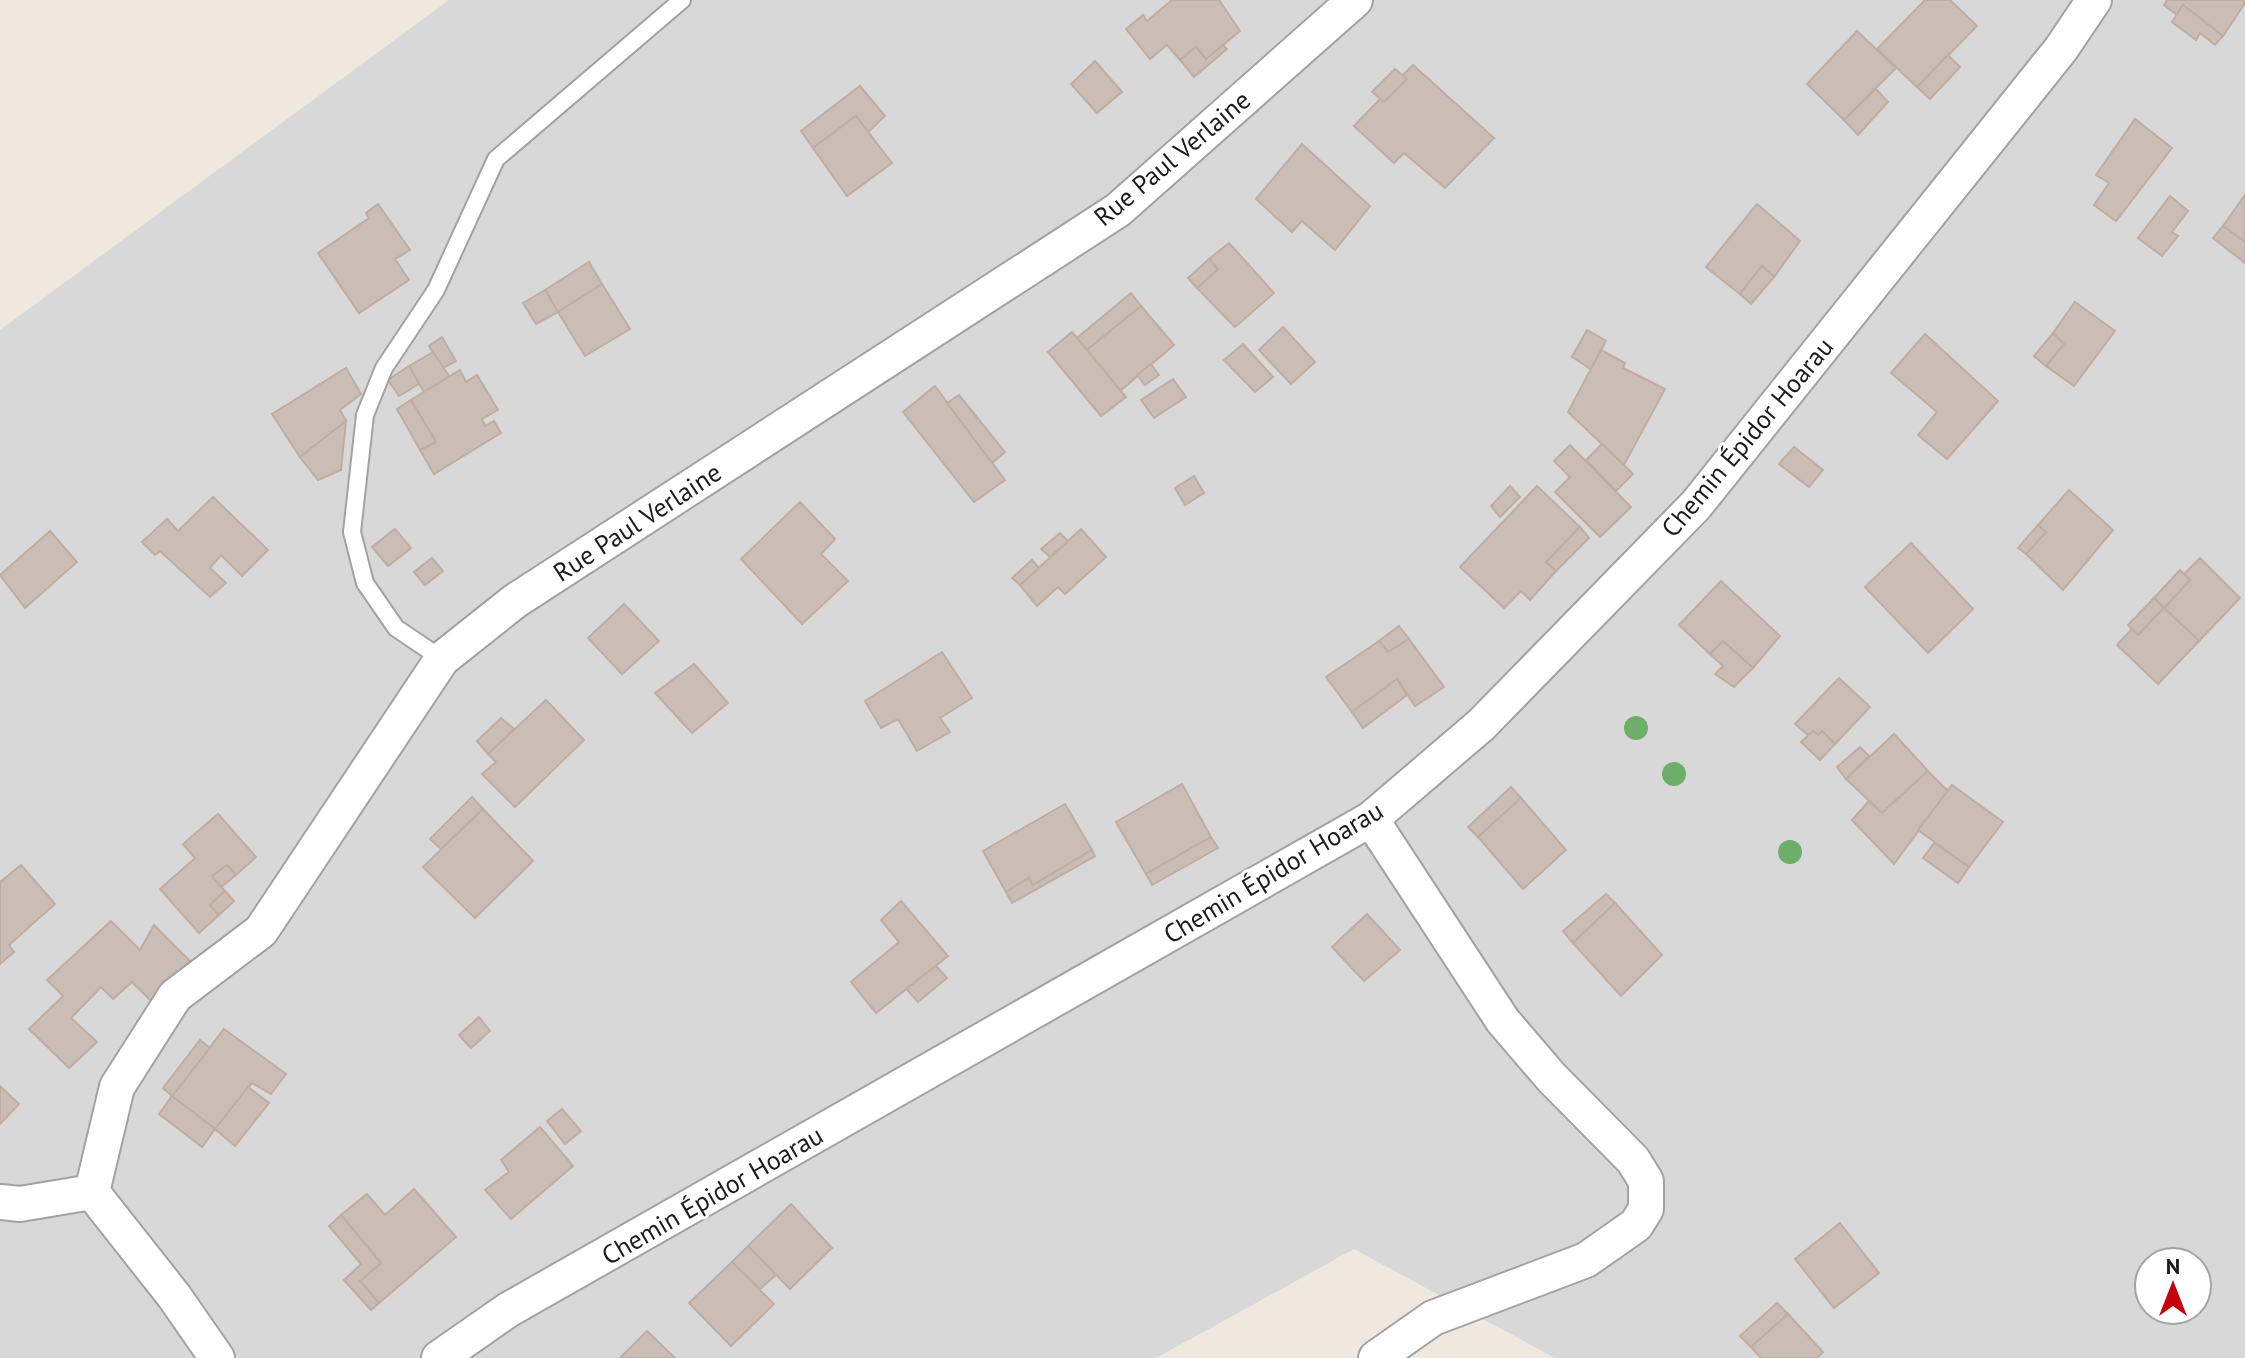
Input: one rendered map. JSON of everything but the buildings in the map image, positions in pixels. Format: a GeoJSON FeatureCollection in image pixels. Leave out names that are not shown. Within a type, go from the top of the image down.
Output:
{"type":"FeatureCollection","features":[{"type":"Feature","properties":{"kind":"street","name":"Rue Paul Verlaine"},"geometry":{"type":"LineString","coordinates":[[92,1192],[117,1087],[175,996],[261,931],[442,659],[515,601],[1118,210],[1355,0]]}},
{"type":"Feature","properties":{"kind":"street","name":"Chemin Épidor Hoarau"},"geometry":{"type":"LineString","coordinates":[[439,1358],[508,1310],[1371,819],[1481,725],[1696,505],[2061,49],[2094,0]]}},
{"type":"Feature","properties":{"kind":"street"},"geometry":{"type":"LineString","coordinates":[[1371,819],[1503,1021],[1551,1077],[1633,1160],[1646,1181],[1646,1209],[1636,1225],[1586,1260],[1433,1318],[1376,1358]]}},
{"type":"Feature","properties":{"kind":"street"},"geometry":{"type":"LineString","coordinates":[[0,1202],[20,1204],[92,1192],[174,1296],[217,1358]]}},
{"type":"Feature","properties":{"kind":"lane"},"geometry":{"type":"LineString","coordinates":[[442,659],[396,628],[365,583],[352,532],[365,415],[384,368],[436,290],[496,159],[682,0]]}},
{"type":"Feature","properties":{"kind":"shaded area"},"geometry":{"type":"Polygon","coordinates":[[[449,0],[2245,0],[2245,1358],[1555,1358],[1354,1249],[1156,1358],[0,1358],[0,330],[449,0]]]}}]}
